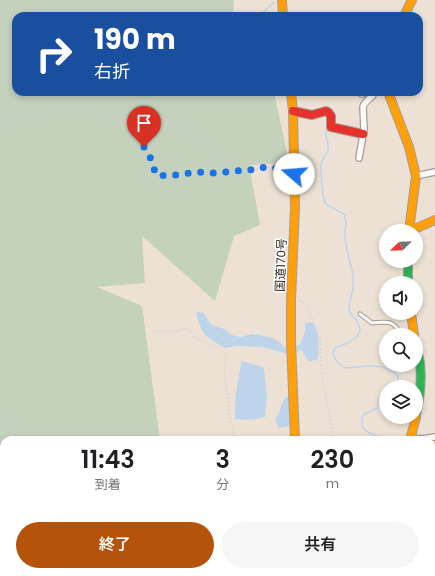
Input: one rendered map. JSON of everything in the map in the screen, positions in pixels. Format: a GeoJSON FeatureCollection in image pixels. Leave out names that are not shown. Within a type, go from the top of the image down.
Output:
{"type":"FeatureCollection","features":[{"type":"Feature","properties":{"kind":"main road"},"geometry":{"type":"LineString","coordinates":[[282,0],[283,12]]}},
{"type":"Feature","properties":{"kind":"main road"},"geometry":{"type":"LineString","coordinates":[[406,12],[412,0]]}},
{"type":"Feature","properties":{"kind":"main road","name":"国道170号"},"geometry":{"type":"LineString","coordinates":[[291,96],[295,207],[291,298],[291,342],[295,436]]}},
{"type":"Feature","properties":{"kind":"main road"},"geometry":{"type":"LineString","coordinates":[[390,96],[409,147],[416,176],[411,224]]}},
{"type":"Feature","properties":{"kind":"main road"},"geometry":{"type":"LineString","coordinates":[[293,111],[314,116],[328,111],[332,118],[331,127],[363,134]]}},
{"type":"Feature","properties":{"kind":"main road"},"geometry":{"type":"LineString","coordinates":[[423,225],[435,220]]}},
{"type":"Feature","properties":{"kind":"main road"},"geometry":{"type":"LineString","coordinates":[[411,436],[414,424]]}},
{"type":"Feature","properties":{"kind":"street"},"geometry":{"type":"LineString","coordinates":[[359,158],[364,129],[363,107],[372,96]]}},
{"type":"Feature","properties":{"kind":"street"},"geometry":{"type":"LineString","coordinates":[[416,176],[435,172]]}},
{"type":"Feature","properties":{"kind":"lane"},"geometry":{"type":"LineString","coordinates":[[360,314],[372,323],[390,322],[398,328]]}},
{"type":"Feature","properties":{"kind":"path"},"geometry":{"type":"LineString","coordinates":[[0,123],[15,116],[52,111],[91,111],[122,118],[168,124],[182,128],[191,133],[212,150],[228,172]]}},
{"type":"Feature","properties":{"kind":"path"},"geometry":{"type":"LineString","coordinates":[[122,118],[134,132],[150,156],[156,175],[169,176],[198,172],[228,172],[265,167],[286,169],[294,174]]}},
{"type":"Feature","properties":{"kind":"path"},"geometry":{"type":"LineString","coordinates":[[291,298],[305,302],[310,315],[320,332],[321,368],[333,436]]}},
{"type":"Feature","properties":{"kind":"path"},"geometry":{"type":"LineString","coordinates":[[155,331],[177,331],[188,328],[197,339],[216,347],[226,354],[224,375],[229,402],[230,420],[233,427],[233,436]]}},
{"type":"Feature","properties":{"kind":"path"},"geometry":{"type":"LineString","coordinates":[[0,414],[10,423],[18,436]]}},
{"type":"Feature","properties":{"kind":"green space"},"geometry":{"type":"Polygon","coordinates":[[[0,0],[234,0],[233,12],[12,12],[12,96],[275,96],[289,163],[249,165],[260,225],[234,236],[215,301],[142,236],[145,283],[97,287],[142,306],[159,436],[0,436],[0,0]]]}},
{"type":"Feature","properties":{"kind":"water"},"geometry":{"type":"Polygon","coordinates":[[[198,312],[205,314],[211,324],[226,330],[231,335],[241,337],[252,334],[270,337],[281,343],[284,347],[300,345],[305,331],[305,323],[313,322],[318,335],[318,358],[317,360],[308,361],[302,350],[287,354],[263,347],[223,347],[208,337],[200,327],[196,314],[198,312]]]}},
{"type":"Feature","properties":{"kind":"water"},"geometry":{"type":"Polygon","coordinates":[[[241,361],[263,367],[264,369],[267,397],[265,417],[250,420],[235,419],[236,395],[241,361]]]}},
{"type":"Feature","properties":{"kind":"water"},"geometry":{"type":"Polygon","coordinates":[[[289,395],[290,426],[279,428],[275,420],[282,403],[289,395]]]}},
{"type":"Feature","properties":{"kind":"waterway"},"geometry":{"type":"LineString","coordinates":[[263,12],[274,2]]}},
{"type":"Feature","properties":{"kind":"waterway"},"geometry":{"type":"LineString","coordinates":[[328,125],[326,131],[328,150],[321,164],[323,196],[325,203],[344,214],[345,217],[345,241],[353,273],[353,289],[349,310],[358,323],[360,329],[360,332],[353,340],[335,348],[333,352],[334,357],[339,364],[345,368],[369,366],[384,367],[396,373],[399,380]]}},
{"type":"Feature","properties":{"kind":"waterway"},"geometry":{"type":"LineString","coordinates":[[377,436],[369,433],[363,428],[362,417],[366,413],[378,408],[379,399]]}},
{"type":"Feature","properties":{"kind":"traffic: fast"},"geometry":{"type":"LineString","coordinates":[[408,268],[408,276]]}},
{"type":"Feature","properties":{"kind":"traffic: fast"},"geometry":{"type":"LineString","coordinates":[[421,372],[421,380]]}},
{"type":"Feature","properties":{"kind":"traffic: slow"},"geometry":{"type":"LineString","coordinates":[[282,0],[283,12]]}},
{"type":"Feature","properties":{"kind":"traffic: slow"},"geometry":{"type":"LineString","coordinates":[[406,12],[412,0]]}},
{"type":"Feature","properties":{"kind":"traffic: slow"},"geometry":{"type":"LineString","coordinates":[[291,96],[295,207],[291,300],[291,342],[295,436]]}},
{"type":"Feature","properties":{"kind":"traffic: slow"},"geometry":{"type":"LineString","coordinates":[[390,96],[409,147],[416,176],[410,224]]}},
{"type":"Feature","properties":{"kind":"traffic: slow"},"geometry":{"type":"LineString","coordinates":[[423,225],[435,220]]}},
{"type":"Feature","properties":{"kind":"traffic: slow"},"geometry":{"type":"LineString","coordinates":[[412,320],[413,328]]}},
{"type":"Feature","properties":{"kind":"traffic: slow"},"geometry":{"type":"LineString","coordinates":[[411,436],[414,424]]}},
{"type":"Feature","properties":{"kind":"traffic: jam"},"geometry":{"type":"LineString","coordinates":[[293,111],[312,115],[326,111],[331,116],[331,127],[363,134]]}},
{"type":"Feature","properties":{"kind":"route"},"geometry":{"type":"LineString","coordinates":[[144,147],[150,156],[156,175],[169,176],[173,174],[198,172],[228,172],[265,167],[286,169],[294,174]]}}]}
